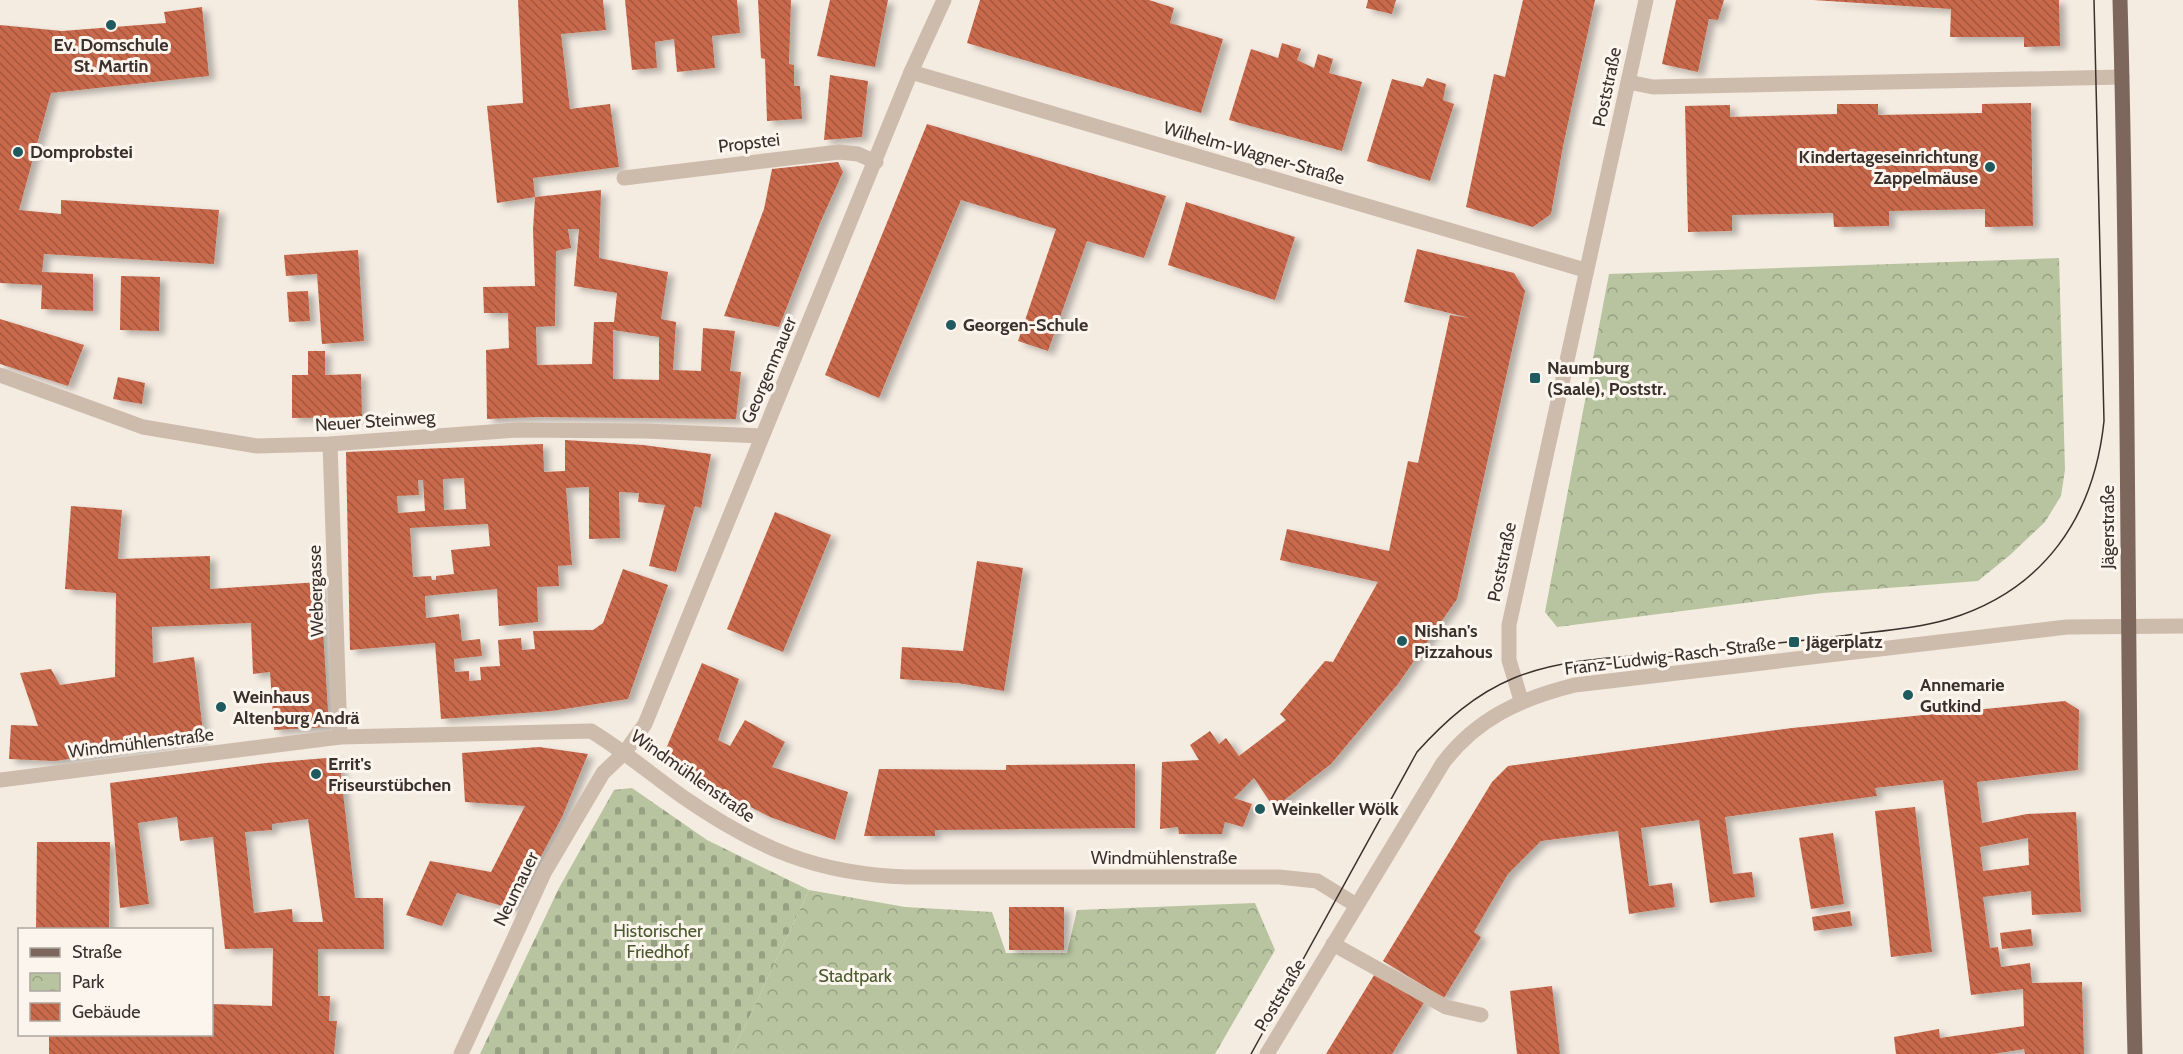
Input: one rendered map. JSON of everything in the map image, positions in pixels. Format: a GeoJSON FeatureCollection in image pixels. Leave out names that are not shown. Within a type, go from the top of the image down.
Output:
{"type":"FeatureCollection","features":[{"type":"Feature","properties":{"kind":"main road","name":"Jägerstraße"},"geometry":{"type":"LineString","coordinates":[[2120,0],[2126,226],[2128,626],[2135,1054]]}},
{"type":"Feature","properties":{"kind":"street","name":"Georgenmauer"},"geometry":{"type":"LineString","coordinates":[[625,752],[645,724],[911,72],[944,0]]}},
{"type":"Feature","properties":{"kind":"street","name":"Poststraße"},"geometry":{"type":"LineString","coordinates":[[1267,1054],[1424,790],[1453,750],[1476,727],[1521,700],[1509,660],[1508,627],[1646,0]]}},
{"type":"Feature","properties":{"kind":"street","name":"Wilhelm-Wagner-Straße"},"geometry":{"type":"LineString","coordinates":[[911,72],[1586,270]]}},
{"type":"Feature","properties":{"kind":"street"},"geometry":{"type":"LineString","coordinates":[[1628,82],[1653,87],[2122,76]]}},
{"type":"Feature","properties":{"kind":"street","name":"Propstei"},"geometry":{"type":"LineString","coordinates":[[624,178],[839,152],[858,154],[876,162]]}},
{"type":"Feature","properties":{"kind":"street","name":"Neuer Steinweg"},"geometry":{"type":"LineString","coordinates":[[0,375],[144,427],[257,446],[330,444],[517,430],[645,431],[762,436]]}},
{"type":"Feature","properties":{"kind":"street","name":"Webergasse"},"geometry":{"type":"LineString","coordinates":[[330,444],[340,737]]}},
{"type":"Feature","properties":{"kind":"street","name":"Franz-Ludwig-Rasch-Straße"},"geometry":{"type":"LineString","coordinates":[[1521,700],[1575,685],[1596,682],[2067,627],[2183,626]]}},
{"type":"Feature","properties":{"kind":"street","name":"Windmühlenstraße"},"geometry":{"type":"LineString","coordinates":[[0,780],[340,737],[591,731],[625,752],[684,798],[746,837],[781,854],[845,872],[907,877],[1279,877],[1317,881],[1356,905]]}},
{"type":"Feature","properties":{"kind":"street","name":"Neumauer"},"geometry":{"type":"LineString","coordinates":[[461,1054],[544,873],[603,773],[625,752]]}},
{"type":"Feature","properties":{"kind":"street"},"geometry":{"type":"LineString","coordinates":[[1333,944],[1446,1007],[1481,1015]]}},
{"type":"Feature","properties":{"kind":"green space"},"geometry":{"type":"Polygon","coordinates":[[[2059,258],[2065,470],[2061,496],[2045,522],[1978,581],[1823,593],[1557,627],[1545,612],[1609,274],[2059,258]]]}},
{"type":"Feature","properties":{"kind":"green space","name":"Historischer Friedhof"},"geometry":{"type":"Polygon","coordinates":[[[632,788],[707,840],[809,890],[732,1054],[480,1054],[559,888],[614,790],[632,788]]]}},
{"type":"Feature","properties":{"kind":"green space","name":"Stadtpark"},"geometry":{"type":"Polygon","coordinates":[[[809,890],[905,907],[992,912],[1006,953],[1067,953],[1077,910],[1255,903],[1275,950],[1215,1054],[732,1054],[809,890]]]}},
{"type":"Feature","properties":{"kind":"building"},"geometry":{"type":"Polygon","coordinates":[[[518,0],[603,0],[606,30],[561,34],[570,109],[610,104],[619,167],[533,178],[535,197],[497,203],[487,106],[523,103],[518,0]]]}},
{"type":"Feature","properties":{"kind":"building"},"geometry":{"type":"Polygon","coordinates":[[[625,0],[737,0],[740,33],[712,36],[715,68],[677,72],[674,39],[655,42],[657,68],[632,70],[625,0]]]}},
{"type":"Feature","properties":{"kind":"building"},"geometry":{"type":"Polygon","coordinates":[[[758,0],[791,0],[789,64],[794,65],[794,86],[800,86],[802,119],[767,121],[765,59],[761,58],[758,0]]]}},
{"type":"Feature","properties":{"kind":"building"},"geometry":{"type":"Polygon","coordinates":[[[830,0],[888,0],[875,67],[817,56],[830,0]]]}},
{"type":"Feature","properties":{"kind":"building"},"geometry":{"type":"Polygon","coordinates":[[[980,0],[1149,0],[1174,8],[1170,23],[1223,39],[1201,113],[967,43],[980,0]]]}},
{"type":"Feature","properties":{"kind":"building"},"geometry":{"type":"Polygon","coordinates":[[[1368,0],[1396,0],[1392,14],[1366,8],[1368,0]]]}},
{"type":"Feature","properties":{"kind":"building"},"geometry":{"type":"Polygon","coordinates":[[[1523,0],[1595,0],[1563,146],[1551,214],[1533,227],[1466,207],[1494,74],[1505,77],[1523,0]]]}},
{"type":"Feature","properties":{"kind":"building"},"geometry":{"type":"Polygon","coordinates":[[[1676,0],[1724,0],[1718,20],[1709,19],[1698,72],[1662,64],[1676,0]]]}},
{"type":"Feature","properties":{"kind":"building"},"geometry":{"type":"Polygon","coordinates":[[[1813,0],[2059,0],[2060,46],[2024,47],[2024,37],[1950,37],[1951,9],[1813,0]]]}},
{"type":"Feature","properties":{"kind":"building"},"geometry":{"type":"Polygon","coordinates":[[[202,7],[209,76],[51,93],[19,210],[61,214],[61,200],[219,210],[214,264],[44,254],[42,272],[93,274],[93,311],[41,309],[42,285],[0,283],[0,25],[62,31],[166,23],[164,12],[202,7]]]}},
{"type":"Feature","properties":{"kind":"building"},"geometry":{"type":"Polygon","coordinates":[[[1282,43],[1301,49],[1297,60],[1314,68],[1318,54],[1333,59],[1329,73],[1362,82],[1342,151],[1229,120],[1251,49],[1278,58],[1282,43]]]}},
{"type":"Feature","properties":{"kind":"building"},"geometry":{"type":"Polygon","coordinates":[[[830,75],[868,81],[862,137],[824,140],[830,75]]]}},
{"type":"Feature","properties":{"kind":"building"},"geometry":{"type":"Polygon","coordinates":[[[1427,78],[1446,84],[1443,100],[1454,104],[1430,181],[1367,161],[1392,79],[1423,87],[1427,78]]]}},
{"type":"Feature","properties":{"kind":"building"},"geometry":{"type":"Polygon","coordinates":[[[2031,103],[2033,226],[1985,227],[1985,209],[1889,211],[1889,226],[1834,227],[1833,213],[1732,215],[1732,231],[1688,232],[1685,106],[1730,105],[1730,117],[1837,114],[1837,104],[1878,104],[1878,115],[1982,113],[1982,104],[2031,103]]]}},
{"type":"Feature","properties":{"kind":"building"},"geometry":{"type":"Polygon","coordinates":[[[927,124],[1166,196],[1144,258],[1087,241],[1048,351],[1018,341],[1056,229],[961,200],[879,398],[825,375],[927,124]]]}},
{"type":"Feature","properties":{"kind":"building"},"geometry":{"type":"Polygon","coordinates":[[[838,162],[843,172],[779,327],[724,316],[764,209],[772,169],[838,162]]]}},
{"type":"Feature","properties":{"kind":"building"},"geometry":{"type":"Polygon","coordinates":[[[601,190],[599,258],[668,272],[661,319],[676,322],[673,370],[701,371],[703,328],[735,331],[730,371],[741,372],[736,419],[538,417],[487,419],[486,350],[509,348],[508,313],[484,313],[483,287],[535,286],[533,230],[535,197],[601,190]],[[568,229],[571,248],[556,251],[555,326],[536,327],[537,365],[592,364],[594,322],[614,322],[617,293],[574,286],[579,229],[568,229]],[[613,330],[613,379],[659,380],[659,337],[613,330]]]}},
{"type":"Feature","properties":{"kind":"building"},"geometry":{"type":"Polygon","coordinates":[[[1186,202],[1295,237],[1275,300],[1168,265],[1186,202]]]}},
{"type":"Feature","properties":{"kind":"building"},"geometry":{"type":"Polygon","coordinates":[[[1417,249],[1514,273],[1525,291],[1457,599],[1398,684],[1331,764],[1274,808],[1254,778],[1234,798],[1252,804],[1243,827],[1225,822],[1222,834],[1179,834],[1178,827],[1160,829],[1162,762],[1199,760],[1190,745],[1210,731],[1219,744],[1226,738],[1239,756],[1286,720],[1280,714],[1325,661],[1333,662],[1378,582],[1280,560],[1287,529],[1389,551],[1408,461],[1418,463],[1450,315],[1470,318],[1404,302],[1417,249]]]}},
{"type":"Feature","properties":{"kind":"building"},"geometry":{"type":"Polygon","coordinates":[[[358,250],[364,341],[322,344],[317,274],[286,276],[284,255],[358,250]]]}},
{"type":"Feature","properties":{"kind":"building"},"geometry":{"type":"Polygon","coordinates":[[[121,276],[160,277],[159,331],[120,330],[121,276]]]}},
{"type":"Feature","properties":{"kind":"building"},"geometry":{"type":"Polygon","coordinates":[[[308,291],[310,321],[289,322],[287,292],[308,291]]]}},
{"type":"Feature","properties":{"kind":"building"},"geometry":{"type":"Polygon","coordinates":[[[0,319],[84,345],[68,386],[0,364],[0,319]]]}},
{"type":"Feature","properties":{"kind":"building"},"geometry":{"type":"Polygon","coordinates":[[[308,351],[325,351],[325,375],[361,374],[362,417],[292,418],[292,375],[308,375],[308,351]]]}},
{"type":"Feature","properties":{"kind":"building"},"geometry":{"type":"Polygon","coordinates":[[[118,377],[145,383],[142,404],[113,399],[118,377]]]}},
{"type":"Feature","properties":{"kind":"building"},"geometry":{"type":"Polygon","coordinates":[[[565,440],[643,445],[711,454],[701,508],[695,506],[676,572],[649,566],[665,505],[638,502],[639,493],[619,492],[620,538],[589,539],[589,487],[566,488],[572,565],[558,566],[559,586],[537,587],[538,622],[499,626],[497,589],[425,596],[426,618],[459,614],[462,641],[480,639],[482,656],[454,659],[455,672],[469,671],[469,681],[481,680],[480,667],[500,666],[498,640],[521,638],[522,650],[535,649],[533,631],[593,630],[603,623],[623,569],[668,585],[628,699],[552,711],[441,719],[435,643],[350,650],[346,452],[543,444],[544,472],[565,471],[565,440]],[[464,478],[443,479],[444,510],[466,509],[464,478]],[[418,480],[419,495],[397,496],[398,513],[425,511],[423,480],[418,480]],[[488,524],[410,528],[413,577],[431,576],[432,580],[436,580],[436,576],[454,574],[451,550],[490,546],[488,524]]]}},
{"type":"Feature","properties":{"kind":"building"},"geometry":{"type":"Polygon","coordinates":[[[71,506],[122,510],[118,559],[210,556],[210,589],[320,582],[329,727],[274,730],[270,672],[253,674],[251,623],[152,627],[153,663],[194,657],[204,739],[55,761],[9,759],[11,725],[38,726],[20,673],[51,669],[60,685],[115,677],[116,593],[65,589],[71,506]]]}},
{"type":"Feature","properties":{"kind":"building"},"geometry":{"type":"Polygon","coordinates":[[[775,512],[831,535],[783,652],[727,629],[775,512]]]}},
{"type":"Feature","properties":{"kind":"building"},"geometry":{"type":"Polygon","coordinates":[[[977,561],[1023,568],[1004,691],[958,683],[900,679],[902,647],[963,651],[977,561]]]}},
{"type":"Feature","properties":{"kind":"building"},"geometry":{"type":"Polygon","coordinates":[[[702,663],[739,679],[718,740],[730,746],[745,720],[785,742],[772,767],[848,792],[835,840],[770,817],[699,780],[663,756],[702,663]]]}},
{"type":"Feature","properties":{"kind":"building"},"geometry":{"type":"Polygon","coordinates":[[[2065,701],[2079,710],[2078,770],[1977,782],[1982,823],[2027,814],[2076,812],[2081,912],[2032,915],[2031,891],[1983,897],[1990,948],[1998,947],[2001,967],[2030,963],[2032,983],[2082,982],[2084,1054],[2025,1054],[2024,1049],[1994,1054],[1896,1054],[1894,1037],[1939,1029],[1940,1038],[2024,1026],[2023,989],[1971,995],[1943,780],[1875,788],[1877,796],[1725,817],[1733,874],[1752,872],[1755,897],[1710,903],[1699,820],[1641,828],[1649,886],[1672,883],[1675,907],[1629,914],[1618,831],[1541,841],[1508,874],[1474,932],[1481,937],[1444,998],[1383,961],[1492,782],[1508,766],[1792,728],[2065,701]],[[2028,838],[1980,847],[1983,871],[2029,865],[2028,838]]]}},
{"type":"Feature","properties":{"kind":"building"},"geometry":{"type":"Polygon","coordinates":[[[539,747],[588,754],[562,817],[513,909],[457,893],[442,926],[406,915],[430,861],[491,872],[525,806],[465,802],[462,753],[539,747]]]}},
{"type":"Feature","properties":{"kind":"building"},"geometry":{"type":"Polygon","coordinates":[[[339,757],[355,898],[383,898],[384,949],[318,949],[318,996],[330,996],[329,1021],[337,1021],[334,1054],[49,1054],[49,1036],[213,1036],[213,1004],[272,1006],[273,948],[225,949],[213,837],[180,841],[177,817],[138,823],[149,904],[120,908],[110,783],[266,763],[339,757]],[[308,819],[272,824],[272,830],[245,832],[254,913],[292,909],[293,922],[323,922],[308,819]]]}},
{"type":"Feature","properties":{"kind":"building"},"geometry":{"type":"Polygon","coordinates":[[[1135,764],[1135,828],[935,830],[935,836],[864,836],[879,769],[1006,770],[1006,765],[1135,764]]]}},
{"type":"Feature","properties":{"kind":"building"},"geometry":{"type":"Polygon","coordinates":[[[1915,807],[1932,952],[1891,957],[1875,811],[1915,807]]]}},
{"type":"Feature","properties":{"kind":"building"},"geometry":{"type":"Polygon","coordinates":[[[1833,833],[1844,904],[1811,909],[1799,838],[1833,833]]]}},
{"type":"Feature","properties":{"kind":"building"},"geometry":{"type":"Polygon","coordinates":[[[37,842],[110,842],[109,928],[36,928],[37,842]]]}},
{"type":"Feature","properties":{"kind":"building"},"geometry":{"type":"Polygon","coordinates":[[[1009,907],[1064,907],[1064,950],[1009,950],[1009,907]]]}},
{"type":"Feature","properties":{"kind":"building"},"geometry":{"type":"Polygon","coordinates":[[[1850,911],[1852,926],[1814,931],[1812,917],[1850,911]]]}},
{"type":"Feature","properties":{"kind":"building"},"geometry":{"type":"Polygon","coordinates":[[[2031,929],[2033,946],[2002,949],[2000,933],[2031,929]]]}},
{"type":"Feature","properties":{"kind":"building"},"geometry":{"type":"Polygon","coordinates":[[[1376,972],[1425,1001],[1392,1054],[1326,1054],[1376,972]]]}},
{"type":"Feature","properties":{"kind":"building"},"geometry":{"type":"Polygon","coordinates":[[[1552,986],[1560,1054],[1517,1054],[1510,991],[1552,986]]]}},
{"type":"Feature","properties":{"kind":"tram line"},"geometry":{"type":"LineString","coordinates":[[1251,1054],[1417,752],[1450,719],[1486,692],[1514,678],[1568,663],[1774,644],[1896,629],[1949,619],[1983,606],[2012,589],[2037,569],[2058,545],[2076,518],[2089,488],[2104,421],[2094,0]]}},
{"type":"Feature","properties":{"kind":"place","name":"Ev. Domschule St. Martin"},"geometry":{"type":"Point","coordinates":[111,25]}},
{"type":"Feature","properties":{"kind":"place","name":"Domprobstei"},"geometry":{"type":"Point","coordinates":[18,152]}},
{"type":"Feature","properties":{"kind":"place","name":"Kindertageseinrichtung Zappelmäuse"},"geometry":{"type":"Point","coordinates":[1990,167]}},
{"type":"Feature","properties":{"kind":"place","name":"Georgen-Schule"},"geometry":{"type":"Point","coordinates":[951,325]}},
{"type":"Feature","properties":{"kind":"place","name":"Naumburg (Saale), Poststr."},"geometry":{"type":"Point","coordinates":[1535,378]}},
{"type":"Feature","properties":{"kind":"place","name":"Nishan's Pizzahous"},"geometry":{"type":"Point","coordinates":[1402,641]}},
{"type":"Feature","properties":{"kind":"place","name":"Jägerplatz"},"geometry":{"type":"Point","coordinates":[1794,642]}},
{"type":"Feature","properties":{"kind":"place","name":"Annemarie Gutkind"},"geometry":{"type":"Point","coordinates":[1908,695]}},
{"type":"Feature","properties":{"kind":"place","name":"Weinhaus Altenburg Andrä"},"geometry":{"type":"Point","coordinates":[221,707]}},
{"type":"Feature","properties":{"kind":"place","name":"Errit's Friseurstübchen"},"geometry":{"type":"Point","coordinates":[316,774]}},
{"type":"Feature","properties":{"kind":"place","name":"Weinkeller Wölk"},"geometry":{"type":"Point","coordinates":[1260,809]}}]}
